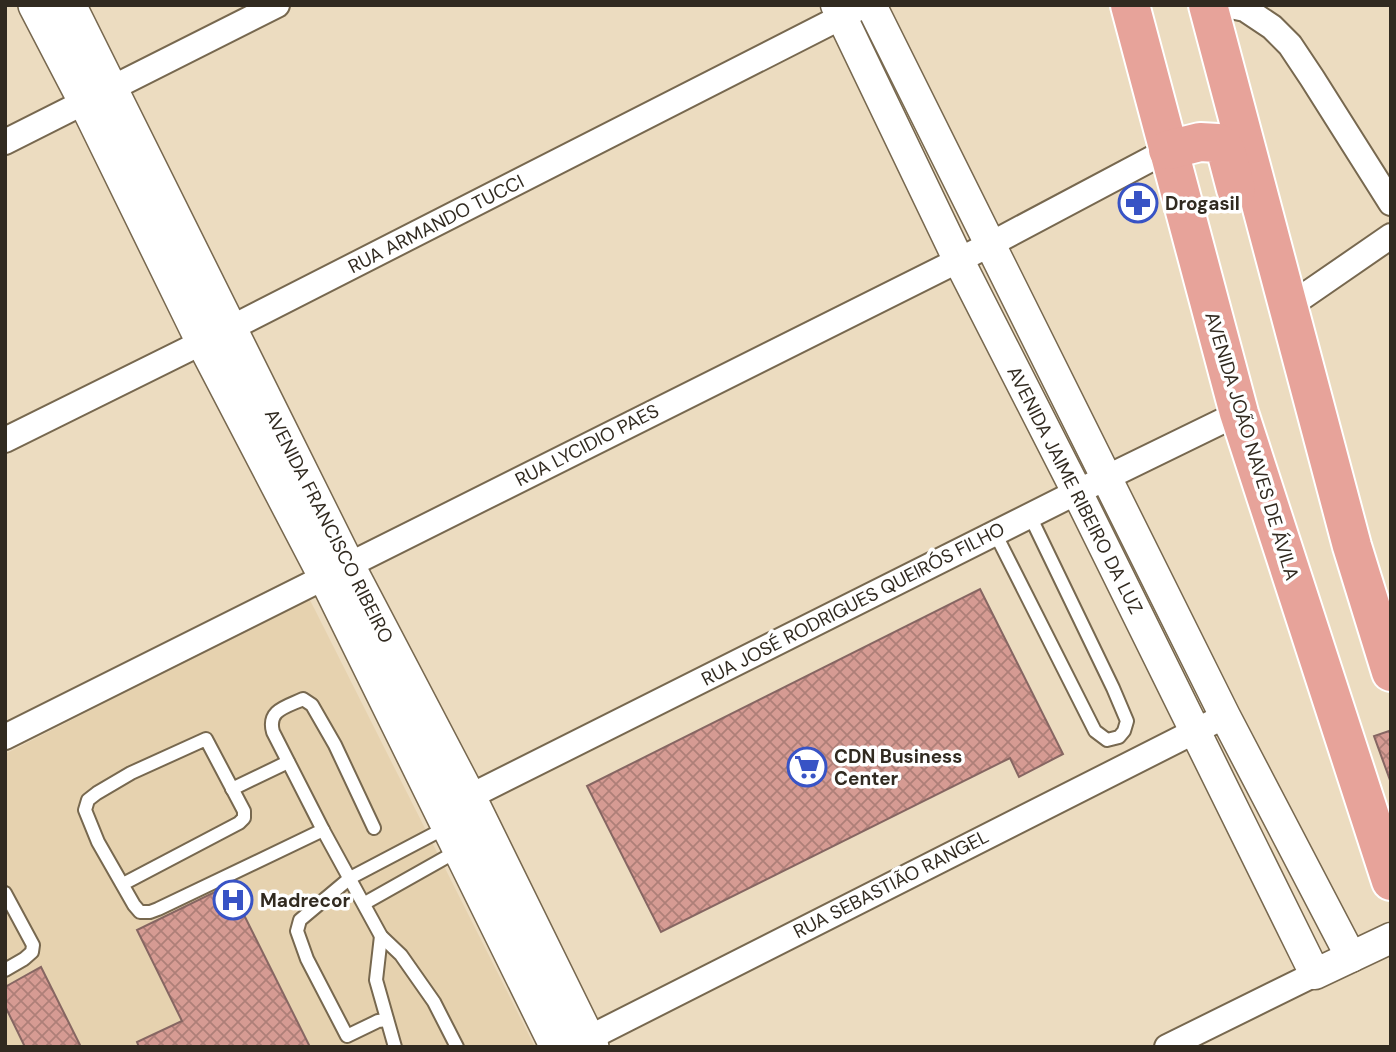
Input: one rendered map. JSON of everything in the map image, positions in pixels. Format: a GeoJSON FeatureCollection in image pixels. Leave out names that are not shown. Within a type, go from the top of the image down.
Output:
{"type":"FeatureCollection","features":[{"type":"Feature","properties":{"kind":"main road","name":"AVENIDA FRANCISCO RIBEIRO"},"geometry":{"type":"LineString","coordinates":[[36,5],[98,95]]}},
{"type":"Feature","properties":{"kind":"main road","name":"AVENIDA FRANCISCO RIBEIRO"},"geometry":{"type":"LineString","coordinates":[[68,5],[98,95],[337,571],[455,821],[578,1044]]}},
{"type":"Feature","properties":{"kind":"main road","name":"AVENIDA JOÃO NAVES DE ÁVILA"},"geometry":{"type":"LineString","coordinates":[[1130,5],[1239,413],[1391,881]]}},
{"type":"Feature","properties":{"kind":"main road"},"geometry":{"type":"LineString","coordinates":[[1208,5],[1352,546],[1391,672]]}},
{"type":"Feature","properties":{"kind":"main road"},"geometry":{"type":"LineString","coordinates":[[1168,150],[1200,142],[1218,143],[1226,151],[1257,258],[1285,297]]}},
{"type":"Feature","properties":{"kind":"main road","name":"AVENIDA FRANCISCO RIBEIRO"},"geometry":{"type":"LineString","coordinates":[[455,821],[578,1044]]}},
{"type":"Feature","properties":{"kind":"street"},"geometry":{"type":"LineString","coordinates":[[5,142],[277,5]]}},
{"type":"Feature","properties":{"kind":"street","name":"AVENIDA JAIME RIBEIRO DA LUZ"},"geometry":{"type":"LineString","coordinates":[[871,5],[1225,716],[1351,957]]}},
{"type":"Feature","properties":{"kind":"street"},"geometry":{"type":"LineString","coordinates":[[1226,5],[1245,9],[1272,27],[1290,45],[1391,203]]}},
{"type":"Feature","properties":{"kind":"street","name":"AVENIDA JAIME RIBEIRO DA LUZ"},"geometry":{"type":"LineString","coordinates":[[847,9],[958,259],[1196,730],[1315,974]]}},
{"type":"Feature","properties":{"kind":"street","name":"RUA ARMANDO TUCCI"},"geometry":{"type":"LineString","coordinates":[[5,440],[217,335],[847,9]]}},
{"type":"Feature","properties":{"kind":"street","name":"RUA LYCIDIO PAES"},"geometry":{"type":"LineString","coordinates":[[5,737],[991,244],[1168,150]]}},
{"type":"Feature","properties":{"kind":"street"},"geometry":{"type":"LineString","coordinates":[[1285,297],[1391,236]]}},
{"type":"Feature","properties":{"kind":"street","name":"RUA JOSÉ RODRIGUES QUEIRÓS FILHO"},"geometry":{"type":"LineString","coordinates":[[455,821],[995,533],[1239,413]]}},
{"type":"Feature","properties":{"kind":"street","name":"RUA SEBASTIÃO RANGEL"},"geometry":{"type":"LineString","coordinates":[[578,1044],[1225,716]]}},
{"type":"Feature","properties":{"kind":"street"},"geometry":{"type":"LineString","coordinates":[[1167,1047],[1391,938]]}},
{"type":"Feature","properties":{"kind":"lane"},"geometry":{"type":"LineString","coordinates":[[995,533],[1095,731],[1107,740],[1119,737],[1127,721],[1030,516]]}},
{"type":"Feature","properties":{"kind":"lane"},"geometry":{"type":"LineString","coordinates":[[374,828],[335,745],[312,705],[303,699],[280,709],[271,722],[273,732],[323,830],[381,936],[401,955],[434,1002],[457,1047]]}},
{"type":"Feature","properties":{"kind":"lane"},"geometry":{"type":"LineString","coordinates":[[123,884],[244,818],[244,811],[206,739],[131,773],[88,800],[85,810],[98,842],[134,905],[140,912],[150,912],[323,830]]}},
{"type":"Feature","properties":{"kind":"lane"},"geometry":{"type":"LineString","coordinates":[[232,789],[288,762]]}},
{"type":"Feature","properties":{"kind":"lane"},"geometry":{"type":"LineString","coordinates":[[387,1020],[378,1021],[348,1041],[307,959],[297,931],[300,920],[350,878],[455,821]]}},
{"type":"Feature","properties":{"kind":"lane"},"geometry":{"type":"LineString","coordinates":[[365,903],[455,821]]}},
{"type":"Feature","properties":{"kind":"lane"},"geometry":{"type":"LineString","coordinates":[[5,893],[33,945],[32,953],[5,970]]}},
{"type":"Feature","properties":{"kind":"lane"},"geometry":{"type":"LineString","coordinates":[[381,936],[376,980],[395,1047]]}},
{"type":"Feature","properties":{"kind":"shaded area","name":"Madrecor"},"geometry":{"type":"Polygon","coordinates":[[[309,598],[535,1047],[5,1047],[5,754],[309,598]]]}},
{"type":"Feature","properties":{"kind":"building","name":"CDN Business Center"},"geometry":{"type":"Polygon","coordinates":[[[980,589],[1063,754],[1019,777],[1010,758],[661,932],[587,786],[980,589]]]}},
{"type":"Feature","properties":{"kind":"building"},"geometry":{"type":"Polygon","coordinates":[[[1389,731],[1391,736],[1391,783],[1374,736],[1389,731]]]}},
{"type":"Feature","properties":{"kind":"building"},"geometry":{"type":"Polygon","coordinates":[[[229,885],[310,1047],[139,1047],[137,1042],[182,1021],[137,930],[229,885]]]}},
{"type":"Feature","properties":{"kind":"building"},"geometry":{"type":"Polygon","coordinates":[[[41,967],[81,1047],[25,1047],[5,1006],[5,987],[41,967]]]}},
{"type":"Feature","properties":{"kind":"place","name":"Drogasil"},"geometry":{"type":"Point","coordinates":[1138,203]}},
{"type":"Feature","properties":{"kind":"place","name":"CDN Business Center"},"geometry":{"type":"Point","coordinates":[807,767]}},
{"type":"Feature","properties":{"kind":"place","name":"Madrecor"},"geometry":{"type":"Point","coordinates":[233,900]}}]}
